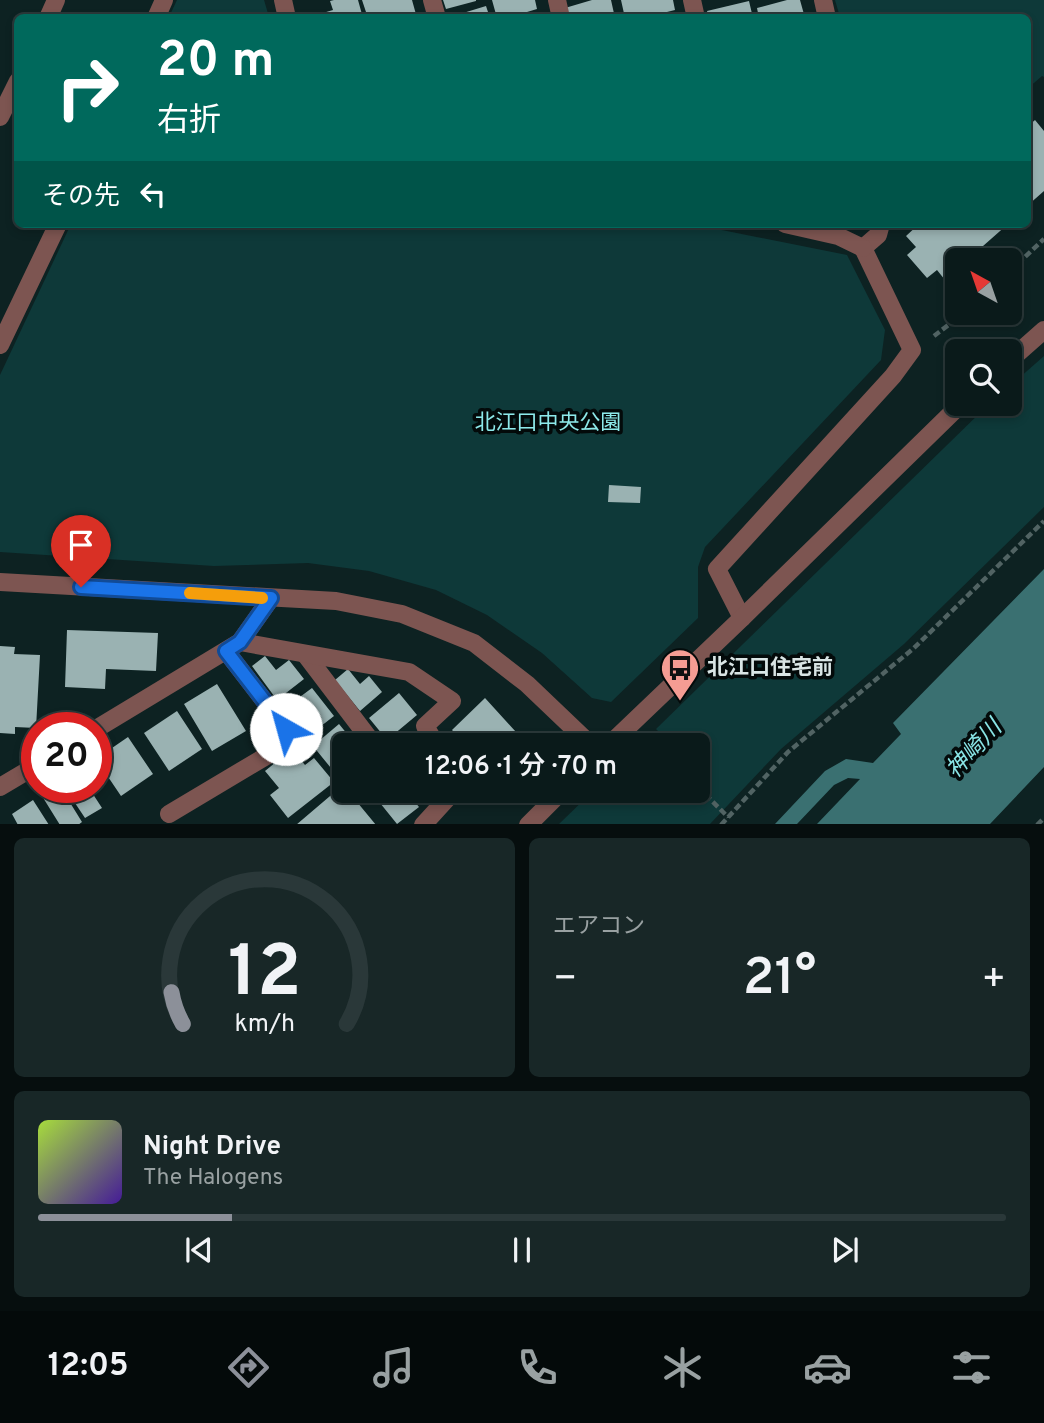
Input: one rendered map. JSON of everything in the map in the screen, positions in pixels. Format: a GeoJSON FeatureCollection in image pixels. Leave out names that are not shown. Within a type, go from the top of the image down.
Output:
{"type":"FeatureCollection","features":[{"type":"Feature","properties":{"kind":"street"},"geometry":{"type":"LineString","coordinates":[[0,117],[14,89]]}},
{"type":"Feature","properties":{"kind":"street"},"geometry":{"type":"LineString","coordinates":[[0,345],[56,228]]}},
{"type":"Feature","properties":{"kind":"street"},"geometry":{"type":"LineString","coordinates":[[742,618],[717,569],[893,376],[912,350],[863,248],[838,236],[803,228]]}},
{"type":"Feature","properties":{"kind":"street"},"geometry":{"type":"LineString","coordinates":[[863,248],[878,235],[880,228]]}},
{"type":"Feature","properties":{"kind":"street"},"geometry":{"type":"LineString","coordinates":[[1022,349],[1044,330]]}},
{"type":"Feature","properties":{"kind":"street"},"geometry":{"type":"LineString","coordinates":[[622,733],[949,416]]}},
{"type":"Feature","properties":{"kind":"street"},"geometry":{"type":"LineString","coordinates":[[0,582],[336,601],[402,614],[474,643],[527,684],[578,733]]}},
{"type":"Feature","properties":{"kind":"street"},"geometry":{"type":"LineString","coordinates":[[112,719],[233,647],[271,598]]}},
{"type":"Feature","properties":{"kind":"street"},"geometry":{"type":"LineString","coordinates":[[233,647],[305,654],[409,672],[452,701],[425,726],[429,733]]}},
{"type":"Feature","properties":{"kind":"street"},"geometry":{"type":"LineString","coordinates":[[169,814],[278,748],[286,729],[233,647]]}},
{"type":"Feature","properties":{"kind":"street"},"geometry":{"type":"LineString","coordinates":[[305,654],[366,733]]}},
{"type":"Feature","properties":{"kind":"street"},"geometry":{"type":"LineString","coordinates":[[0,787],[21,775]]}},
{"type":"Feature","properties":{"kind":"street"},"geometry":{"type":"LineString","coordinates":[[423,824],[443,803]]}},
{"type":"Feature","properties":{"kind":"street"},"geometry":{"type":"LineString","coordinates":[[528,824],[550,803]]}},
{"type":"Feature","properties":{"kind":"path"},"geometry":{"type":"LineString","coordinates":[[1022,260],[1044,239]]}},
{"type":"Feature","properties":{"kind":"path"},"geometry":{"type":"LineString","coordinates":[[912,350],[947,326]]}},
{"type":"Feature","properties":{"kind":"path"},"geometry":{"type":"LineString","coordinates":[[721,824],[789,752],[914,648],[1044,522]]}},
{"type":"Feature","properties":{"kind":"path"},"geometry":{"type":"LineString","coordinates":[[710,799],[728,817]]}},
{"type":"Feature","properties":{"kind":"path"},"geometry":{"type":"LineString","coordinates":[[1037,824],[1044,818]]}},
{"type":"Feature","properties":{"kind":"green space"},"geometry":{"type":"Polygon","coordinates":[[[177,0],[264,0],[268,14],[170,14],[177,0]]]}},
{"type":"Feature","properties":{"kind":"green space"},"geometry":{"type":"Polygon","coordinates":[[[835,0],[1044,0],[1044,77],[1031,86],[1031,14],[839,14],[835,0]]]}},
{"type":"Feature","properties":{"kind":"green space","name":"北江口中央公園"},"geometry":{"type":"Polygon","coordinates":[[[69,228],[712,228],[847,255],[885,330],[881,360],[705,547],[698,567],[698,618],[611,702],[592,698],[542,653],[487,615],[436,590],[369,571],[308,563],[214,566],[0,552],[0,375],[69,228]]]}},
{"type":"Feature","properties":{"kind":"green space"},"geometry":{"type":"Polygon","coordinates":[[[1044,356],[1044,507],[904,644],[781,749],[710,824],[559,824],[581,803],[710,803],[710,733],[660,733],[656,729],[977,416],[1022,416],[1022,375],[1044,356]]]}},
{"type":"Feature","properties":{"kind":"water","name":"神崎川"},"geometry":{"type":"Polygon","coordinates":[[[1044,569],[1044,767],[990,824],[817,824],[860,779],[848,778],[834,785],[797,824],[775,824],[825,771],[846,759],[873,763],[901,734],[893,723],[1044,569]]]}},
{"type":"Feature","properties":{"kind":"building"},"geometry":{"type":"Polygon","coordinates":[[[358,0],[362,14],[319,14],[333,10],[330,1],[358,0]]]}},
{"type":"Feature","properties":{"kind":"building"},"geometry":{"type":"Polygon","coordinates":[[[362,0],[412,0],[416,14],[367,14],[362,0]]]}},
{"type":"Feature","properties":{"kind":"building"},"geometry":{"type":"Polygon","coordinates":[[[443,0],[476,0],[476,1],[446,9],[443,0]]]}},
{"type":"Feature","properties":{"kind":"building"},"geometry":{"type":"Polygon","coordinates":[[[492,0],[535,0],[537,9],[520,14],[496,14],[492,0]]]}},
{"type":"Feature","properties":{"kind":"building"},"geometry":{"type":"Polygon","coordinates":[[[592,0],[611,0],[614,14],[566,14],[565,8],[592,0]]]}},
{"type":"Feature","properties":{"kind":"building"},"geometry":{"type":"Polygon","coordinates":[[[621,0],[673,0],[675,10],[659,14],[624,14],[621,0]]]}},
{"type":"Feature","properties":{"kind":"building"},"geometry":{"type":"Polygon","coordinates":[[[787,0],[800,0],[804,14],[758,14],[757,8],[787,0]]]}},
{"type":"Feature","properties":{"kind":"building"},"geometry":{"type":"Polygon","coordinates":[[[749,1],[752,14],[708,14],[707,11],[749,1]]]}},
{"type":"Feature","properties":{"kind":"building"},"geometry":{"type":"Polygon","coordinates":[[[486,6],[489,14],[460,14],[486,6]]]}},
{"type":"Feature","properties":{"kind":"building"},"geometry":{"type":"Polygon","coordinates":[[[1035,120],[1044,131],[1044,191],[1031,202],[1031,124],[1035,120]]]}},
{"type":"Feature","properties":{"kind":"building"},"geometry":{"type":"Polygon","coordinates":[[[915,228],[1003,228],[981,248],[945,248],[945,280],[937,270],[927,278],[907,255],[916,247],[906,236],[915,228]]]}},
{"type":"Feature","properties":{"kind":"building"},"geometry":{"type":"Polygon","coordinates":[[[609,485],[641,487],[640,503],[608,502],[609,485]]]}},
{"type":"Feature","properties":{"kind":"building"},"geometry":{"type":"Polygon","coordinates":[[[67,630],[158,633],[156,671],[106,669],[105,689],[65,687],[67,630]]]}},
{"type":"Feature","properties":{"kind":"building"},"geometry":{"type":"Polygon","coordinates":[[[0,646],[15,647],[14,654],[40,655],[37,712],[21,712],[21,727],[15,727],[15,734],[0,733],[0,646]]]}},
{"type":"Feature","properties":{"kind":"building"},"geometry":{"type":"Polygon","coordinates":[[[265,656],[276,670],[289,660],[304,679],[277,700],[252,666],[265,656]]]}},
{"type":"Feature","properties":{"kind":"building"},"geometry":{"type":"Polygon","coordinates":[[[348,669],[360,684],[369,676],[382,692],[360,711],[335,680],[348,669]]]}},
{"type":"Feature","properties":{"kind":"building"},"geometry":{"type":"Polygon","coordinates":[[[217,684],[246,731],[212,751],[184,704],[217,684]]]}},
{"type":"Feature","properties":{"kind":"building"},"geometry":{"type":"Polygon","coordinates":[[[312,688],[334,716],[307,737],[285,708],[312,688]]]}},
{"type":"Feature","properties":{"kind":"building"},"geometry":{"type":"Polygon","coordinates":[[[399,693],[417,715],[395,733],[381,733],[369,718],[399,693]]]}},
{"type":"Feature","properties":{"kind":"building"},"geometry":{"type":"Polygon","coordinates":[[[485,698],[516,732],[455,733],[452,730],[485,698]]]}},
{"type":"Feature","properties":{"kind":"building"},"geometry":{"type":"Polygon","coordinates":[[[177,711],[202,749],[169,771],[144,733],[177,711]]]}},
{"type":"Feature","properties":{"kind":"building"},"geometry":{"type":"Polygon","coordinates":[[[339,724],[346,733],[332,733],[332,769],[313,746],[339,724]]]}},
{"type":"Feature","properties":{"kind":"building"},"geometry":{"type":"Polygon","coordinates":[[[128,737],[153,774],[121,796],[112,783],[112,748],[128,737]]]}},
{"type":"Feature","properties":{"kind":"building"},"geometry":{"type":"Polygon","coordinates":[[[292,749],[305,765],[314,758],[332,780],[332,784],[288,818],[270,795],[279,788],[265,771],[292,749]]]}},
{"type":"Feature","properties":{"kind":"building"},"geometry":{"type":"Polygon","coordinates":[[[332,794],[332,803],[358,803],[375,824],[297,824],[332,794]]]}},
{"type":"Feature","properties":{"kind":"building"},"geometry":{"type":"Polygon","coordinates":[[[28,803],[35,803],[48,824],[17,824],[12,814],[28,803]]]}},
{"type":"Feature","properties":{"kind":"building"},"geometry":{"type":"Polygon","coordinates":[[[46,803],[70,803],[82,822],[59,824],[46,803]]]}},
{"type":"Feature","properties":{"kind":"building"},"geometry":{"type":"Polygon","coordinates":[[[75,803],[99,803],[102,808],[85,818],[75,803]]]}},
{"type":"Feature","properties":{"kind":"building"},"geometry":{"type":"Polygon","coordinates":[[[380,803],[416,803],[419,807],[397,824],[380,803]]]}},
{"type":"Feature","properties":{"kind":"slow traffic"},"geometry":{"type":"LineString","coordinates":[[190,593],[262,598]]}},
{"type":"Feature","properties":{"kind":"place","name":"北江口住宅前"},"geometry":{"type":"Point","coordinates":[680,702]}},
{"type":"Feature","properties":{"kind":"route"},"geometry":{"type":"LineString","coordinates":[[81,587],[271,598],[240,642],[226,651],[286,729]]}}]}
